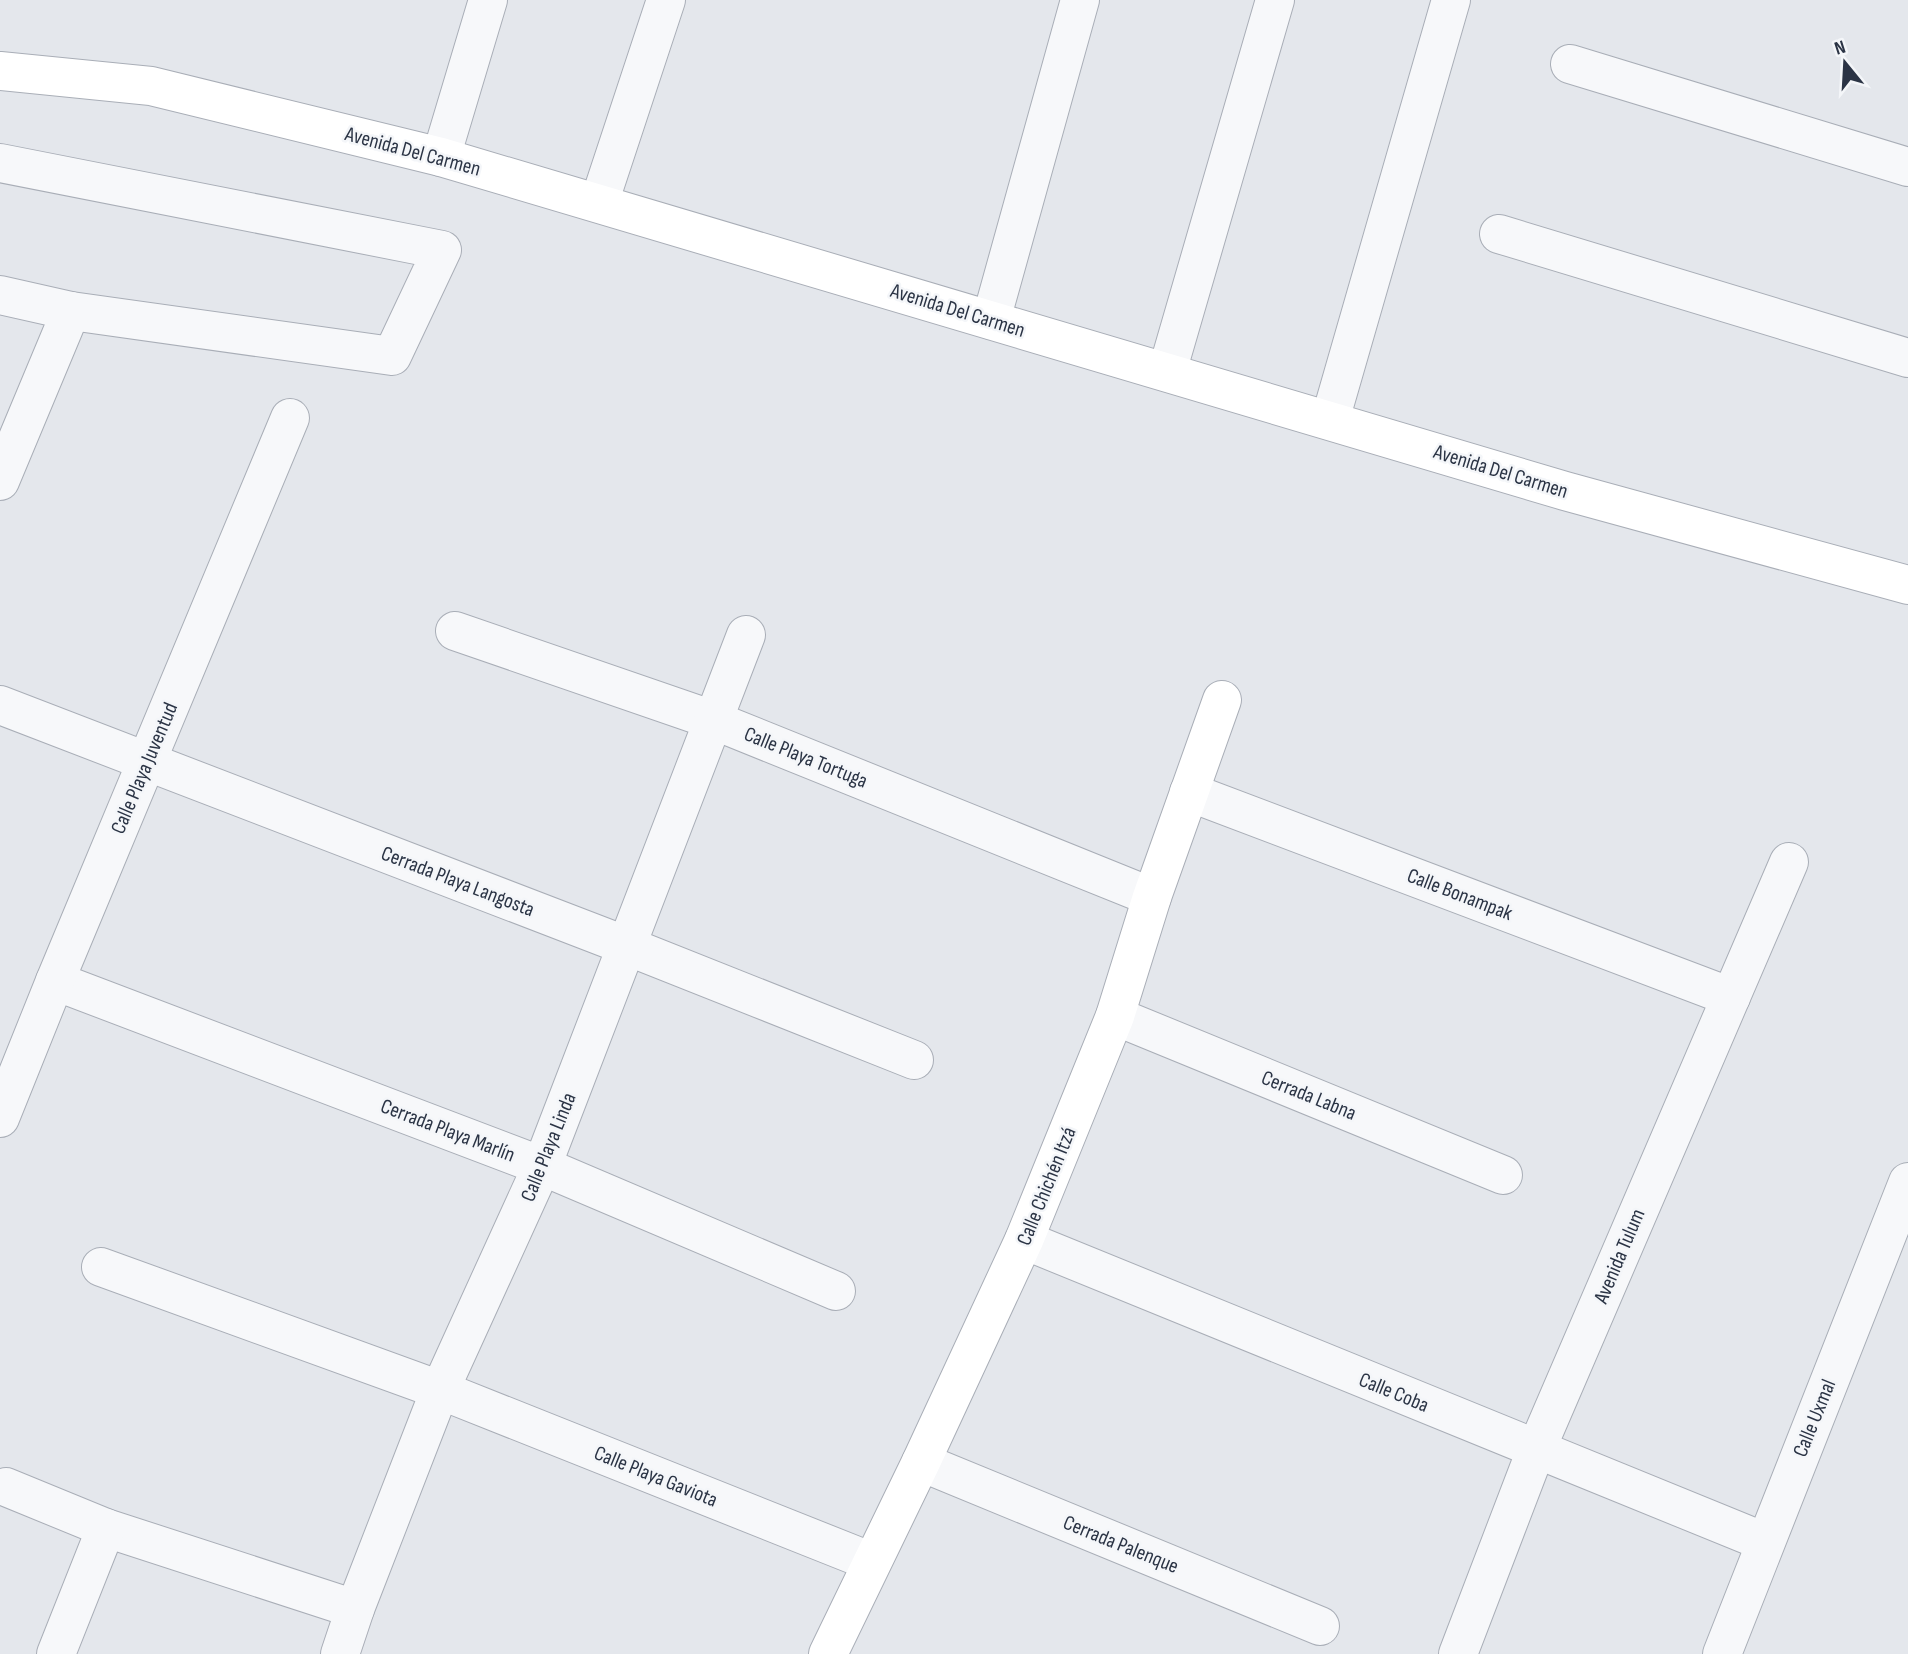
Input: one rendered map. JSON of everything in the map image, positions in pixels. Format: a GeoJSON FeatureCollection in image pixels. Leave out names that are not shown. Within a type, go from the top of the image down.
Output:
{"type":"FeatureCollection","features":[{"type":"Feature","properties":{"kind":"main road","name":"Avenida Del Carmen"},"geometry":{"type":"LineString","coordinates":[[0,71],[152,86],[441,157],[1565,491],[1908,584]]}},
{"type":"Feature","properties":{"kind":"main road","name":"Calle Chichén Itzá"},"geometry":{"type":"LineString","coordinates":[[828,1654],[1024,1240],[1115,1016],[1152,897],[1222,700]]}},
{"type":"Feature","properties":{"kind":"street"},"geometry":{"type":"LineString","coordinates":[[441,157],[488,0]]}},
{"type":"Feature","properties":{"kind":"street"},"geometry":{"type":"LineString","coordinates":[[599,204],[666,0]]}},
{"type":"Feature","properties":{"kind":"street"},"geometry":{"type":"LineString","coordinates":[[991,320],[1080,0]]}},
{"type":"Feature","properties":{"kind":"street"},"geometry":{"type":"LineString","coordinates":[[1167,372],[1275,0]]}},
{"type":"Feature","properties":{"kind":"street"},"geometry":{"type":"LineString","coordinates":[[1330,420],[1451,0]]}},
{"type":"Feature","properties":{"kind":"street"},"geometry":{"type":"LineString","coordinates":[[1570,64],[1908,167]]}},
{"type":"Feature","properties":{"kind":"street"},"geometry":{"type":"LineString","coordinates":[[0,163],[442,250],[392,356],[71,311],[0,295]]}},
{"type":"Feature","properties":{"kind":"street"},"geometry":{"type":"LineString","coordinates":[[1499,234],[1908,358]]}},
{"type":"Feature","properties":{"kind":"street"},"geometry":{"type":"LineString","coordinates":[[0,481],[71,311]]}},
{"type":"Feature","properties":{"kind":"street","name":"Calle Playa Juventud"},"geometry":{"type":"LineString","coordinates":[[0,1118],[290,418]]}},
{"type":"Feature","properties":{"kind":"street","name":"Calle Playa Tortuga"},"geometry":{"type":"LineString","coordinates":[[455,631],[713,720],[1152,897]]}},
{"type":"Feature","properties":{"kind":"street","name":"Calle Playa Linda"},"geometry":{"type":"LineString","coordinates":[[340,1654],[440,1390],[542,1166],[746,635]]}},
{"type":"Feature","properties":{"kind":"street","name":"Cerrada Playa Langosta"},"geometry":{"type":"LineString","coordinates":[[0,705],[627,946],[914,1060]]}},
{"type":"Feature","properties":{"kind":"street","name":"Calle Bonampak"},"geometry":{"type":"LineString","coordinates":[[1189,792],[1731,997]]}},
{"type":"Feature","properties":{"kind":"street","name":"Avenida Tulum"},"geometry":{"type":"LineString","coordinates":[[1458,1654],[1536,1450],[1789,862]]}},
{"type":"Feature","properties":{"kind":"street","name":"Cerrada Playa Marlín"},"geometry":{"type":"LineString","coordinates":[[55,982],[542,1166],[836,1291]]}},
{"type":"Feature","properties":{"kind":"street","name":"Cerrada Labna"},"geometry":{"type":"LineString","coordinates":[[1115,1016],[1503,1175]]}},
{"type":"Feature","properties":{"kind":"street","name":"Calle Uxmal"},"geometry":{"type":"LineString","coordinates":[[1722,1654],[1908,1182]]}},
{"type":"Feature","properties":{"kind":"street","name":"Calle Coba"},"geometry":{"type":"LineString","coordinates":[[1024,1240],[1765,1542]]}},
{"type":"Feature","properties":{"kind":"street","name":"Calle Playa Gaviota"},"geometry":{"type":"LineString","coordinates":[[101,1266],[440,1390],[873,1562]]}},
{"type":"Feature","properties":{"kind":"street","name":"Cerrada Palenque"},"geometry":{"type":"LineString","coordinates":[[921,1462],[1320,1626]]}},
{"type":"Feature","properties":{"kind":"street"},"geometry":{"type":"LineString","coordinates":[[6,1487],[106,1528],[355,1609]]}},
{"type":"Feature","properties":{"kind":"street"},"geometry":{"type":"LineString","coordinates":[[56,1654],[106,1528]]}}]}
